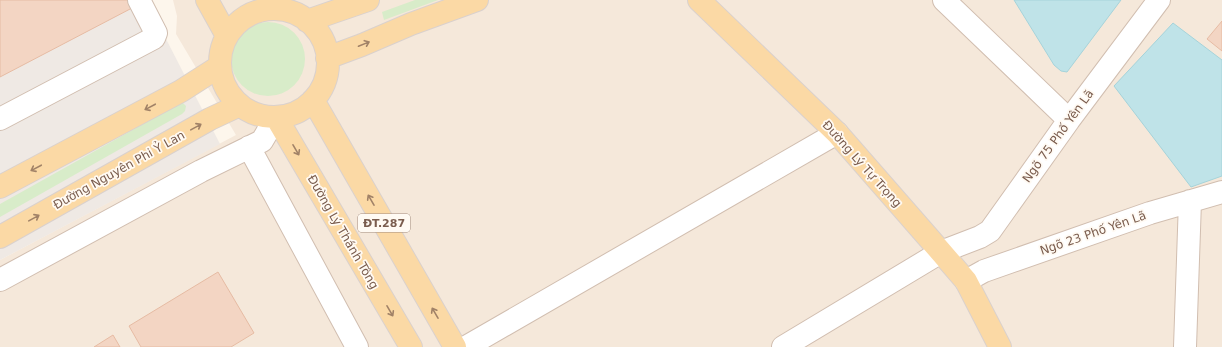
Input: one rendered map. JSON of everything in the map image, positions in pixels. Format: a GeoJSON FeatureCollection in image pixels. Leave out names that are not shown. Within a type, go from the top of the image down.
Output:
{"type":"FeatureCollection","features":[{"type":"Feature","properties":{"kind":"main road"},"geometry":{"type":"LineString","coordinates":[[207,0],[227,36]]}},
{"type":"Feature","properties":{"kind":"main road"},"geometry":{"type":"LineString","coordinates":[[307,21],[368,0]]}},
{"type":"Feature","properties":{"kind":"main road"},"geometry":{"type":"LineString","coordinates":[[327,58],[411,24],[477,0]]}},
{"type":"Feature","properties":{"kind":"main road","name":"Đường Lý Tự Trọng"},"geometry":{"type":"LineString","coordinates":[[699,0],[837,133],[941,252],[966,281],[1000,347]]}},
{"type":"Feature","properties":{"kind":"main road"},"geometry":{"type":"LineString","coordinates":[[255,6],[269,10],[285,10],[293,13],[307,21],[318,32],[322,39],[327,58],[326,79],[319,93],[313,100],[295,113],[276,117],[259,115],[252,112],[240,105],[223,82],[220,66],[221,53],[227,36],[255,6]]}},
{"type":"Feature","properties":{"kind":"main road"},"geometry":{"type":"LineString","coordinates":[[0,187],[181,91],[220,66]]}},
{"type":"Feature","properties":{"kind":"main road","name":"ĐT.287"},"geometry":{"type":"LineString","coordinates":[[313,100],[455,347]]}},
{"type":"Feature","properties":{"kind":"main road","name":"Đường Nguyên Phi Ỷ Lan"},"geometry":{"type":"LineString","coordinates":[[0,237],[210,119],[240,105]]}},
{"type":"Feature","properties":{"kind":"main road","name":"Đường Lý Thánh Tông"},"geometry":{"type":"LineString","coordinates":[[276,117],[411,347]]}},
{"type":"Feature","properties":{"kind":"street"},"geometry":{"type":"LineString","coordinates":[[0,119],[154,38],[156,33],[139,0]]}},
{"type":"Feature","properties":{"kind":"street"},"geometry":{"type":"LineString","coordinates":[[944,0],[1069,120]]}},
{"type":"Feature","properties":{"kind":"street","name":"Ngõ 75 Phố Yên Lã"},"geometry":{"type":"LineString","coordinates":[[783,347],[941,252],[980,237],[990,231],[1069,120],[1159,0]]}},
{"type":"Feature","properties":{"kind":"street"},"geometry":{"type":"LineString","coordinates":[[0,280],[201,171],[262,141],[276,117]]}},
{"type":"Feature","properties":{"kind":"street"},"geometry":{"type":"LineString","coordinates":[[466,347],[837,133]]}},
{"type":"Feature","properties":{"kind":"street"},"geometry":{"type":"LineString","coordinates":[[249,147],[357,347]]}},
{"type":"Feature","properties":{"kind":"street","name":"Ngõ 23 Phố Yên Lã"},"geometry":{"type":"LineString","coordinates":[[966,281],[992,269],[1150,213],[1222,192]]}},
{"type":"Feature","properties":{"kind":"street"},"geometry":{"type":"LineString","coordinates":[[1185,347],[1190,201]]}},
{"type":"Feature","properties":{"kind":"shaded area"},"geometry":{"type":"Polygon","coordinates":[[[0,0],[146,0],[220,144],[0,260],[0,0]]]}},
{"type":"Feature","properties":{"kind":"shaded area"},"geometry":{"type":"Polygon","coordinates":[[[173,0],[1222,0],[1222,347],[0,347],[0,260],[236,135],[176,34],[177,16],[173,0]]]}},
{"type":"Feature","properties":{"kind":"green space"},"geometry":{"type":"Polygon","coordinates":[[[415,0],[438,0],[384,20],[382,12],[415,0]]]}},
{"type":"Feature","properties":{"kind":"green space"},"geometry":{"type":"Polygon","coordinates":[[[261,22],[275,22],[289,28],[299,38],[305,52],[305,66],[299,80],[289,90],[275,96],[261,96],[247,90],[237,80],[231,66],[231,52],[237,38],[247,28],[261,22]]]}},
{"type":"Feature","properties":{"kind":"green space"},"geometry":{"type":"Polygon","coordinates":[[[183,103],[186,106],[185,111],[182,114],[0,217],[0,204],[183,103]]]}},
{"type":"Feature","properties":{"kind":"water"},"geometry":{"type":"Polygon","coordinates":[[[1014,0],[1121,0],[1067,72],[1061,71],[1054,65],[1014,0]]]}},
{"type":"Feature","properties":{"kind":"water"},"geometry":{"type":"Polygon","coordinates":[[[1173,23],[1222,60],[1222,176],[1191,187],[1114,86],[1173,23]]]}},
{"type":"Feature","properties":{"kind":"building"},"geometry":{"type":"Polygon","coordinates":[[[0,0],[128,0],[132,8],[0,77],[0,0]]]}},
{"type":"Feature","properties":{"kind":"building"},"geometry":{"type":"Polygon","coordinates":[[[1222,21],[1222,51],[1207,39],[1222,21]]]}},
{"type":"Feature","properties":{"kind":"building"},"geometry":{"type":"Polygon","coordinates":[[[218,272],[254,333],[231,347],[141,347],[129,326],[218,272]]]}},
{"type":"Feature","properties":{"kind":"building"},"geometry":{"type":"Polygon","coordinates":[[[113,335],[120,347],[94,347],[113,335]]]}}]}
